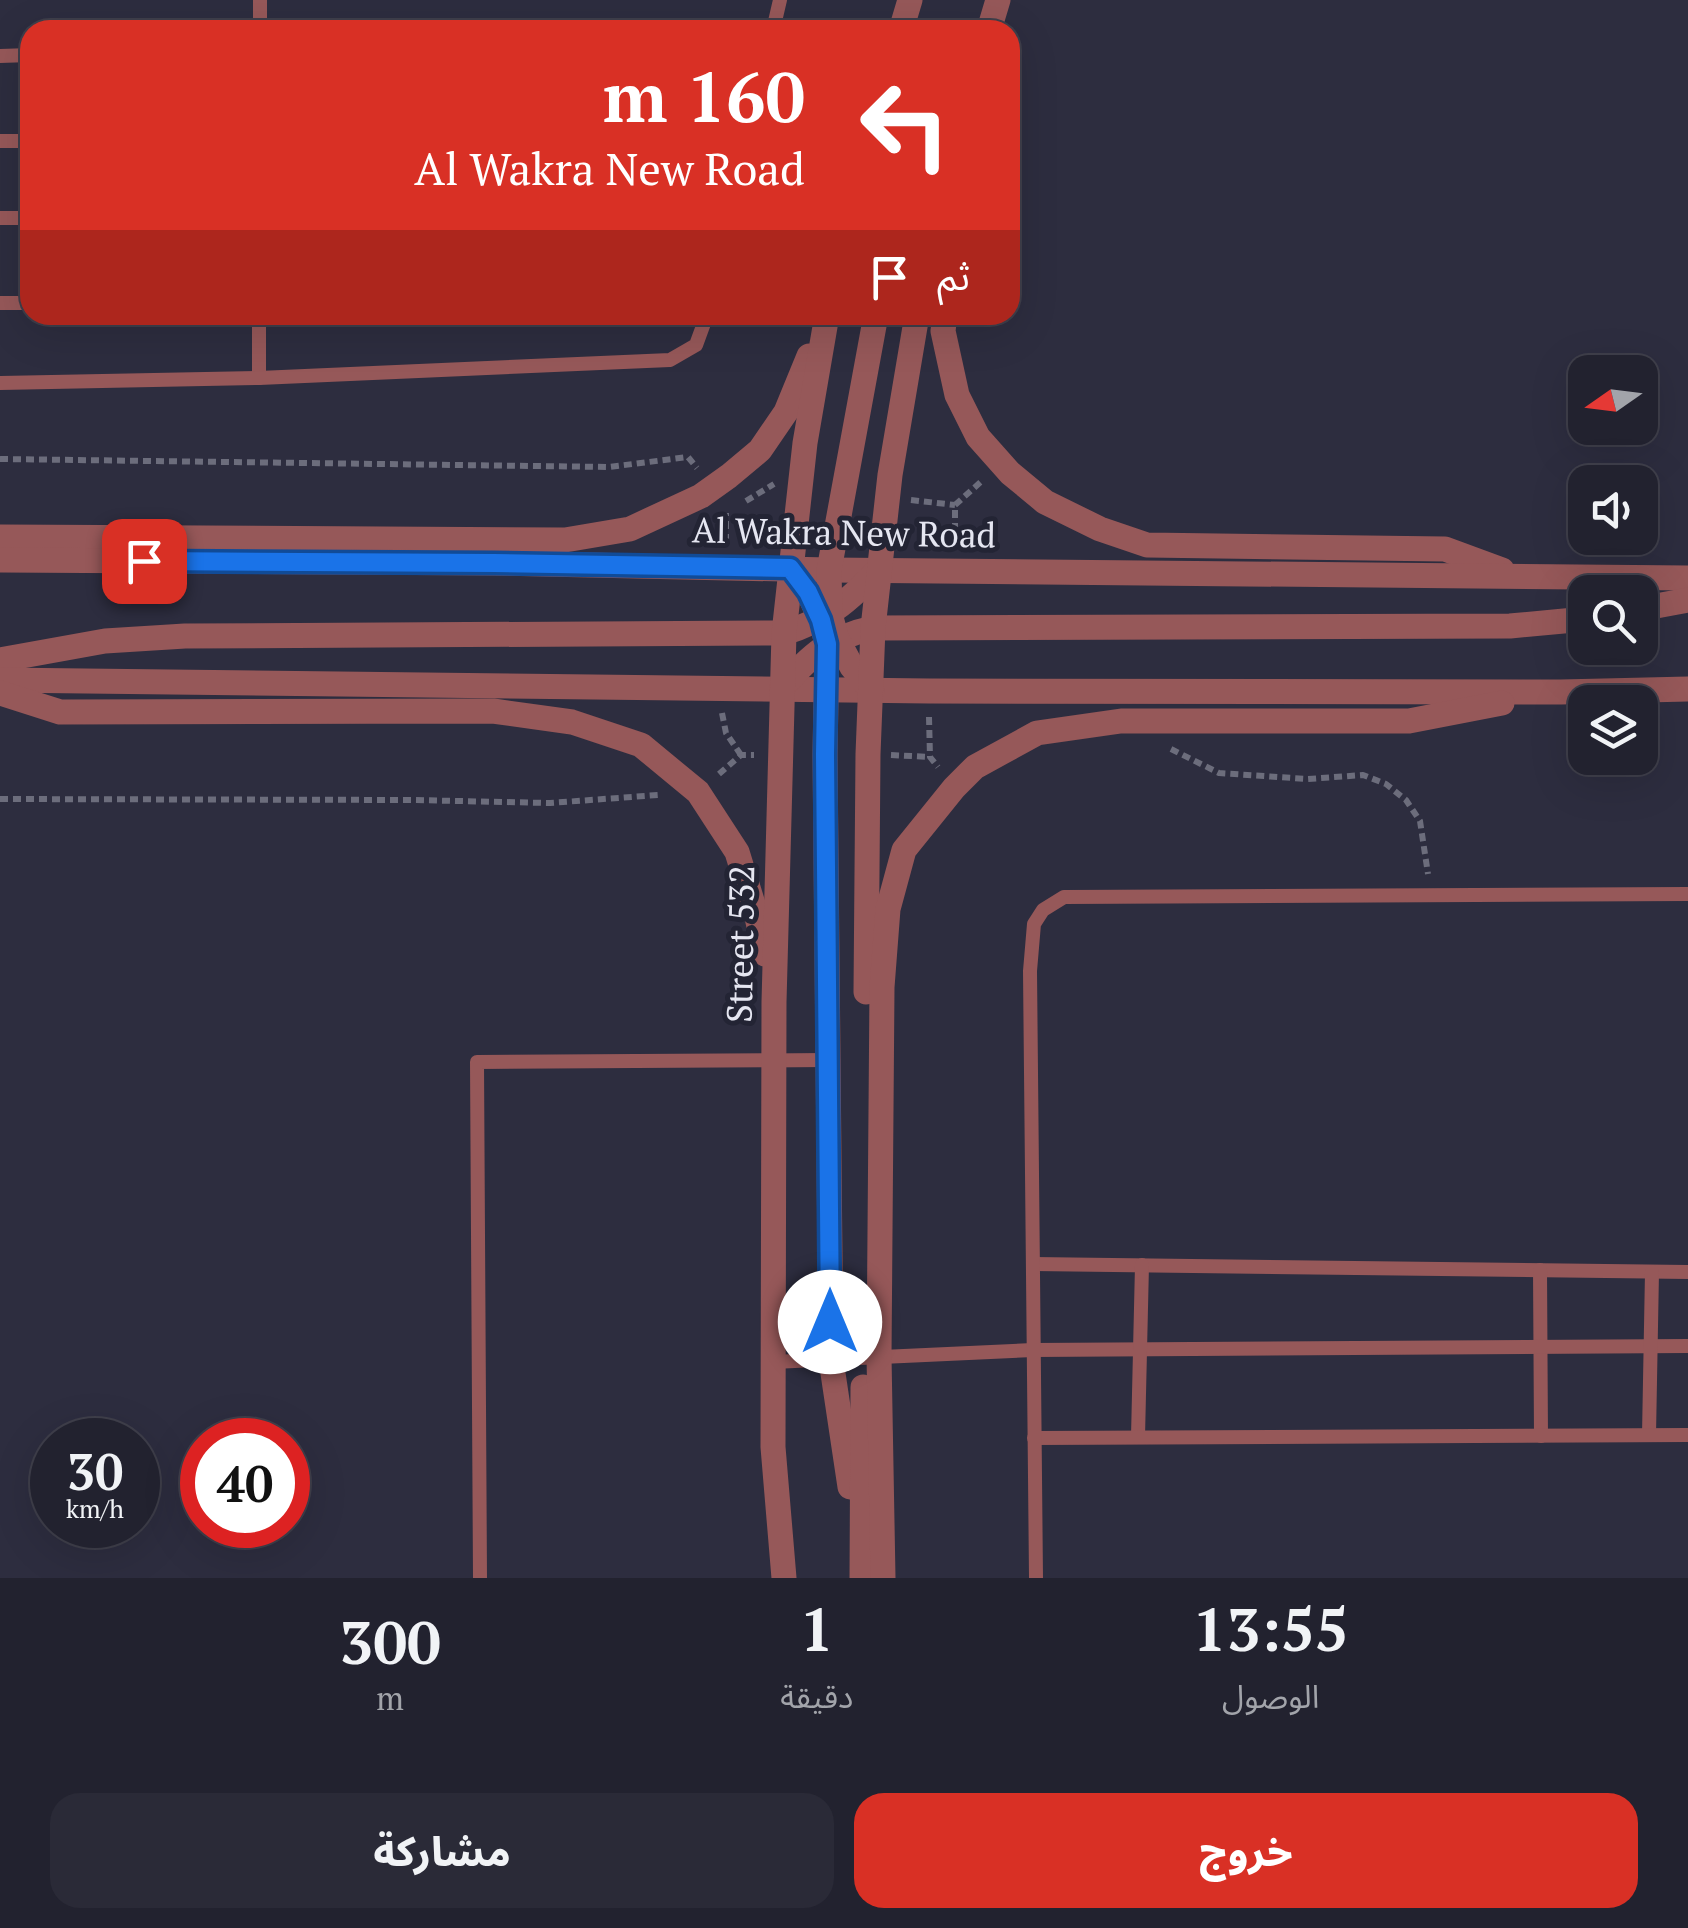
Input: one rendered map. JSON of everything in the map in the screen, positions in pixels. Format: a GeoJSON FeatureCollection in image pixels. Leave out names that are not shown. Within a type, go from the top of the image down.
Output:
{"type":"FeatureCollection","features":[{"type":"Feature","properties":{"kind":"street"},"geometry":{"type":"LineString","coordinates":[[0,537],[565,540],[630,529],[701,496],[760,450],[786,412],[823,325]]}},
{"type":"Feature","properties":{"kind":"street","name":"Street 532"},"geometry":{"type":"LineString","coordinates":[[784,1578],[773,1446],[774,1002],[782,688],[790,568],[805,443],[825,325]]}},
{"type":"Feature","properties":{"kind":"street"},"geometry":{"type":"LineString","coordinates":[[869,1574],[831,1360],[826,690],[829,570],[874,325]]}},
{"type":"Feature","properties":{"kind":"street"},"geometry":{"type":"LineString","coordinates":[[872,1357],[868,754],[879,569],[914,325]]}},
{"type":"Feature","properties":{"kind":"street"},"geometry":{"type":"LineString","coordinates":[[944,325],[957,395],[978,436],[1046,502],[1100,530],[1148,545],[1445,549],[1521,577]]}},
{"type":"Feature","properties":{"kind":"street","name":"Al Wakra New Road"},"geometry":{"type":"LineString","coordinates":[[0,560],[1688,578]]}},
{"type":"Feature","properties":{"kind":"street"},"geometry":{"type":"LineString","coordinates":[[790,568],[852,667],[872,690]]}},
{"type":"Feature","properties":{"kind":"street"},"geometry":{"type":"LineString","coordinates":[[782,688],[879,569]]}},
{"type":"Feature","properties":{"kind":"street"},"geometry":{"type":"LineString","coordinates":[[1658,606],[1688,600]]}},
{"type":"Feature","properties":{"kind":"street"},"geometry":{"type":"LineString","coordinates":[[0,660],[105,641],[184,636],[1510,626],[1568,620]]}},
{"type":"Feature","properties":{"kind":"street"},"geometry":{"type":"LineString","coordinates":[[0,680],[929,691],[1688,689]]}},
{"type":"Feature","properties":{"kind":"street"},"geometry":{"type":"LineString","coordinates":[[869,1574],[882,987],[888,909],[904,850],[975,767],[1037,732],[1120,721],[1410,721],[1561,692]]}},
{"type":"Feature","properties":{"kind":"street"},"geometry":{"type":"LineString","coordinates":[[0,693],[60,712],[492,712],[572,722],[641,745],[698,792],[737,852],[758,917],[774,1002]]}},
{"type":"Feature","properties":{"kind":"lane"},"geometry":{"type":"LineString","coordinates":[[259,325],[259,378]]}},
{"type":"Feature","properties":{"kind":"lane"},"geometry":{"type":"LineString","coordinates":[[0,384],[259,378],[670,360],[696,346],[703,325]]}},
{"type":"Feature","properties":{"kind":"lane"},"geometry":{"type":"LineString","coordinates":[[1036,1578],[1030,971],[1034,924],[1043,910],[1064,896],[1688,894]]}},
{"type":"Feature","properties":{"kind":"lane"},"geometry":{"type":"LineString","coordinates":[[480,1578],[477,1062],[828,1060]]}},
{"type":"Feature","properties":{"kind":"lane"},"geometry":{"type":"LineString","coordinates":[[1033,1264],[1688,1272]]}},
{"type":"Feature","properties":{"kind":"lane"},"geometry":{"type":"LineString","coordinates":[[1138,1437],[1142,1266]]}},
{"type":"Feature","properties":{"kind":"lane"},"geometry":{"type":"LineString","coordinates":[[1540,1270],[1541,1436]]}},
{"type":"Feature","properties":{"kind":"lane"},"geometry":{"type":"LineString","coordinates":[[1649,1435],[1652,1272]]}},
{"type":"Feature","properties":{"kind":"lane"},"geometry":{"type":"LineString","coordinates":[[773,1362],[1034,1350],[1688,1346]]}},
{"type":"Feature","properties":{"kind":"lane"},"geometry":{"type":"LineString","coordinates":[[1034,1438],[1688,1435]]}},
{"type":"Feature","properties":{"kind":"path"},"geometry":{"type":"LineString","coordinates":[[0,459],[609,466],[688,457],[712,488]]}},
{"type":"Feature","properties":{"kind":"path"},"geometry":{"type":"LineString","coordinates":[[887,498],[955,505],[1002,463]]}},
{"type":"Feature","properties":{"kind":"path"},"geometry":{"type":"LineString","coordinates":[[955,505],[955,570]]}},
{"type":"Feature","properties":{"kind":"path"},"geometry":{"type":"LineString","coordinates":[[717,688],[726,733],[741,755]]}},
{"type":"Feature","properties":{"kind":"path"},"geometry":{"type":"LineString","coordinates":[[929,691],[930,757]]}},
{"type":"Feature","properties":{"kind":"path"},"geometry":{"type":"LineString","coordinates":[[1167,747],[1219,773],[1308,779],[1363,776],[1386,784],[1406,800],[1420,821],[1431,895]]}},
{"type":"Feature","properties":{"kind":"path"},"geometry":{"type":"LineString","coordinates":[[0,799],[550,802],[698,792],[741,755],[782,755]]}},
{"type":"Feature","properties":{"kind":"route"},"geometry":{"type":"LineString","coordinates":[[144,561],[790,568],[808,592],[827,644],[830,1322]]}}]}
